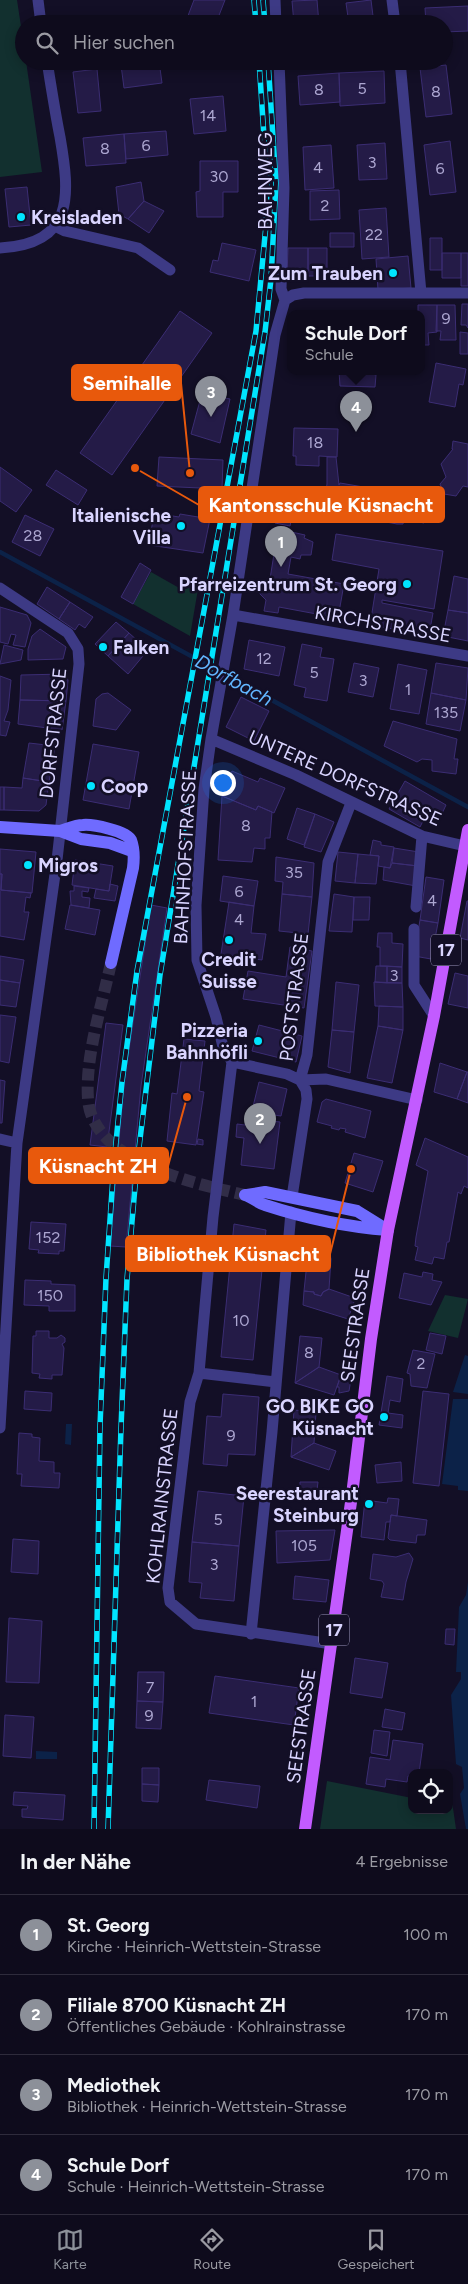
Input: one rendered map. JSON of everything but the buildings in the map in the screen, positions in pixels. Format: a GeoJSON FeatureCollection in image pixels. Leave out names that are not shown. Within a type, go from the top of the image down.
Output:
{"type":"FeatureCollection","features":[{"type":"Feature","properties":{"kind":"main road"},"geometry":{"type":"LineString","coordinates":[[0,827],[60,831],[84,824],[117,831],[128,837],[131,841],[134,858],[133,868],[111,963]]}},
{"type":"Feature","properties":{"kind":"main road","name":"SEESTRASSE"},"geometry":{"type":"LineString","coordinates":[[305,1829],[332,1644],[371,1339],[388,1230],[434,1016],[468,830]]}},
{"type":"Feature","properties":{"kind":"main road"},"geometry":{"type":"LineString","coordinates":[[265,1192],[357,1211],[388,1230],[353,1227],[262,1205],[246,1195],[265,1192]]}},
{"type":"Feature","properties":{"kind":"street"},"geometry":{"type":"LineString","coordinates":[[38,0],[40,15]]}},
{"type":"Feature","properties":{"kind":"street"},"geometry":{"type":"LineString","coordinates":[[275,0],[276,15]]}},
{"type":"Feature","properties":{"kind":"street"},"geometry":{"type":"LineString","coordinates":[[392,0],[394,15]]}},
{"type":"Feature","properties":{"kind":"street"},"geometry":{"type":"LineString","coordinates":[[0,248],[28,245],[43,238],[56,226],[64,210],[66,193],[65,166],[49,70]]}},
{"type":"Feature","properties":{"kind":"street","name":"BAHNWEG"},"geometry":{"type":"LineString","coordinates":[[279,70],[284,188],[281,289],[285,300]]}},
{"type":"Feature","properties":{"kind":"street"},"geometry":{"type":"LineString","coordinates":[[401,70],[421,293]]}},
{"type":"Feature","properties":{"kind":"street"},"geometry":{"type":"LineString","coordinates":[[56,226],[65,231],[138,248],[170,270]]}},
{"type":"Feature","properties":{"kind":"street"},"geometry":{"type":"LineString","coordinates":[[285,300],[293,295],[304,293],[468,293]]}},
{"type":"Feature","properties":{"kind":"street","name":"BAHNHOFSTRASSE"},"geometry":{"type":"LineString","coordinates":[[232,1062],[223,1047],[216,1017],[197,960],[196,905],[204,789],[233,615],[275,335],[285,300]]}},
{"type":"Feature","properties":{"kind":"street","name":"DORFSTRASSE"},"geometry":{"type":"LineString","coordinates":[[0,588],[68,633],[78,649],[79,664],[75,713],[60,831],[17,1143],[0,1428]]}},
{"type":"Feature","properties":{"kind":"street","name":"KIRCHSTRASSE"},"geometry":{"type":"LineString","coordinates":[[233,615],[468,656]]}},
{"type":"Feature","properties":{"kind":"street","name":"UNTERE DORFSTRASSE"},"geometry":{"type":"LineString","coordinates":[[211,739],[296,775],[422,836],[465,846]]}},
{"type":"Feature","properties":{"kind":"street","name":"POSTSTRASSE"},"geometry":{"type":"LineString","coordinates":[[292,1197],[307,1099],[306,1090],[300,1080],[307,1055],[328,862],[351,803]]}},
{"type":"Feature","properties":{"kind":"street"},"geometry":{"type":"LineString","coordinates":[[416,908],[422,836]]}},
{"type":"Feature","properties":{"kind":"street"},"geometry":{"type":"LineString","coordinates":[[414,930],[414,985],[434,1016]]}},
{"type":"Feature","properties":{"kind":"street"},"geometry":{"type":"LineString","coordinates":[[232,1062],[287,1074],[300,1080],[326,1079],[416,1100]]}},
{"type":"Feature","properties":{"kind":"street","name":"KOHLRAINSTRASSE"},"geometry":{"type":"LineString","coordinates":[[232,1062],[213,1218],[199,1373],[190,1402],[168,1588],[170,1602],[196,1624],[251,1634],[332,1644]]}},
{"type":"Feature","properties":{"kind":"street"},"geometry":{"type":"LineString","coordinates":[[0,1139],[17,1143]]}},
{"type":"Feature","properties":{"kind":"street"},"geometry":{"type":"LineString","coordinates":[[251,1634],[291,1212]]}},
{"type":"Feature","properties":{"kind":"street"},"geometry":{"type":"LineString","coordinates":[[199,1373],[276,1382]]}},
{"type":"Feature","properties":{"kind":"green space"},"geometry":{"type":"Polygon","coordinates":[[[0,0],[17,0],[19,15],[15,15],[15,70],[27,70],[42,172],[0,177],[0,0]]]}},
{"type":"Feature","properties":{"kind":"green space"},"geometry":{"type":"Polygon","coordinates":[[[151,572],[181,589],[190,587],[198,589],[190,636],[133,604],[151,572]]]}},
{"type":"Feature","properties":{"kind":"green space"},"geometry":{"type":"Polygon","coordinates":[[[445,1295],[468,1299],[458,1338],[428,1331],[445,1295]]]}},
{"type":"Feature","properties":{"kind":"green space"},"geometry":{"type":"Polygon","coordinates":[[[327,1781],[408,1797],[408,1814],[453,1814],[453,1808],[456,1829],[320,1829],[327,1781]]]}},
{"type":"Feature","properties":{"kind":"water"},"geometry":{"type":"Polygon","coordinates":[[[465,1355],[468,1356],[468,1394],[453,1392],[465,1355]]]}},
{"type":"Feature","properties":{"kind":"water"},"geometry":{"type":"Polygon","coordinates":[[[453,1399],[468,1399],[468,1491],[458,1490],[458,1486],[442,1484],[453,1399]]]}},
{"type":"Feature","properties":{"kind":"water"},"geometry":{"type":"Polygon","coordinates":[[[66,1424],[72,1424],[71,1445],[65,1444],[66,1424]]]}},
{"type":"Feature","properties":{"kind":"water"},"geometry":{"type":"Polygon","coordinates":[[[468,1582],[468,1829],[466,1829],[460,1794],[464,1788],[462,1767],[456,1764],[451,1695],[461,1679],[461,1672],[456,1672],[459,1607],[466,1595],[468,1582]]]}},
{"type":"Feature","properties":{"kind":"water"},"geometry":{"type":"Polygon","coordinates":[[[36,1751],[57,1752],[57,1759],[36,1759],[36,1751]]]}},
{"type":"Feature","properties":{"kind":"waterway","name":"Dorfbach"},"geometry":{"type":"LineString","coordinates":[[0,552],[468,807]]}},
{"type":"Feature","properties":{"kind":"tunnel"},"geometry":{"type":"LineString","coordinates":[[111,963],[89,1066],[88,1099],[94,1121],[107,1139],[127,1154],[150,1166],[200,1184],[245,1195]]}},
{"type":"Feature","properties":{"kind":"railway"},"geometry":{"type":"LineString","coordinates":[[254,0],[255,15]]}},
{"type":"Feature","properties":{"kind":"railway"},"geometry":{"type":"LineString","coordinates":[[263,0],[264,15]]}},
{"type":"Feature","properties":{"kind":"railway"},"geometry":{"type":"LineString","coordinates":[[94,1829],[100,1426],[106,1278],[114,1162],[122,1082],[137,971],[256,331],[266,225],[267,182],[260,70]]}},
{"type":"Feature","properties":{"kind":"railway"},"geometry":{"type":"LineString","coordinates":[[108,1829],[127,1279],[137,1164],[160,975],[265,332],[271,279],[276,183],[269,70]]}},
{"type":"Feature","properties":{"kind":"place","name":"Kreisladen"},"geometry":{"type":"Point","coordinates":[21,217]}},
{"type":"Feature","properties":{"kind":"place","name":"Zum Trauben"},"geometry":{"type":"Point","coordinates":[393,273]}},
{"type":"Feature","properties":{"kind":"place","name":"Mediothek"},"geometry":{"type":"Point","coordinates":[211,417]}},
{"type":"Feature","properties":{"kind":"place","name":"Schule Dorf"},"geometry":{"type":"Point","coordinates":[356,432]}},
{"type":"Feature","properties":{"kind":"place","name":"Kantonsschule Küsnacht"},"geometry":{"type":"Point","coordinates":[135,468]}},
{"type":"Feature","properties":{"kind":"place","name":"Semihalle"},"geometry":{"type":"Point","coordinates":[190,473]}},
{"type":"Feature","properties":{"kind":"place","name":"Italienische Villa"},"geometry":{"type":"Point","coordinates":[181,526]}},
{"type":"Feature","properties":{"kind":"place","name":"St. Georg"},"geometry":{"type":"Point","coordinates":[281,567]}},
{"type":"Feature","properties":{"kind":"place","name":"Pfarreizentrum St. Georg"},"geometry":{"type":"Point","coordinates":[407,584]}},
{"type":"Feature","properties":{"kind":"place","name":"Falken"},"geometry":{"type":"Point","coordinates":[103,647]}},
{"type":"Feature","properties":{"kind":"place","name":"Coop"},"geometry":{"type":"Point","coordinates":[91,786]}},
{"type":"Feature","properties":{"kind":"place","name":"Migros"},"geometry":{"type":"Point","coordinates":[28,865]}},
{"type":"Feature","properties":{"kind":"place","name":"Credit Suisse"},"geometry":{"type":"Point","coordinates":[229,940]}},
{"type":"Feature","properties":{"kind":"place","name":"Pizzeria Bahnhöfli"},"geometry":{"type":"Point","coordinates":[258,1041]}},
{"type":"Feature","properties":{"kind":"place","name":"Küsnacht ZH"},"geometry":{"type":"Point","coordinates":[187,1097]}},
{"type":"Feature","properties":{"kind":"place","name":"Filiale 8700 Küsnacht ZH"},"geometry":{"type":"Point","coordinates":[260,1144]}},
{"type":"Feature","properties":{"kind":"place","name":"Bibliothek Küsnacht"},"geometry":{"type":"Point","coordinates":[351,1169]}},
{"type":"Feature","properties":{"kind":"place","name":"GO BIKE GO Küsnacht"},"geometry":{"type":"Point","coordinates":[384,1417]}},
{"type":"Feature","properties":{"kind":"place","name":"Seerestaurant Steinburg"},"geometry":{"type":"Point","coordinates":[369,1504]}}]}
